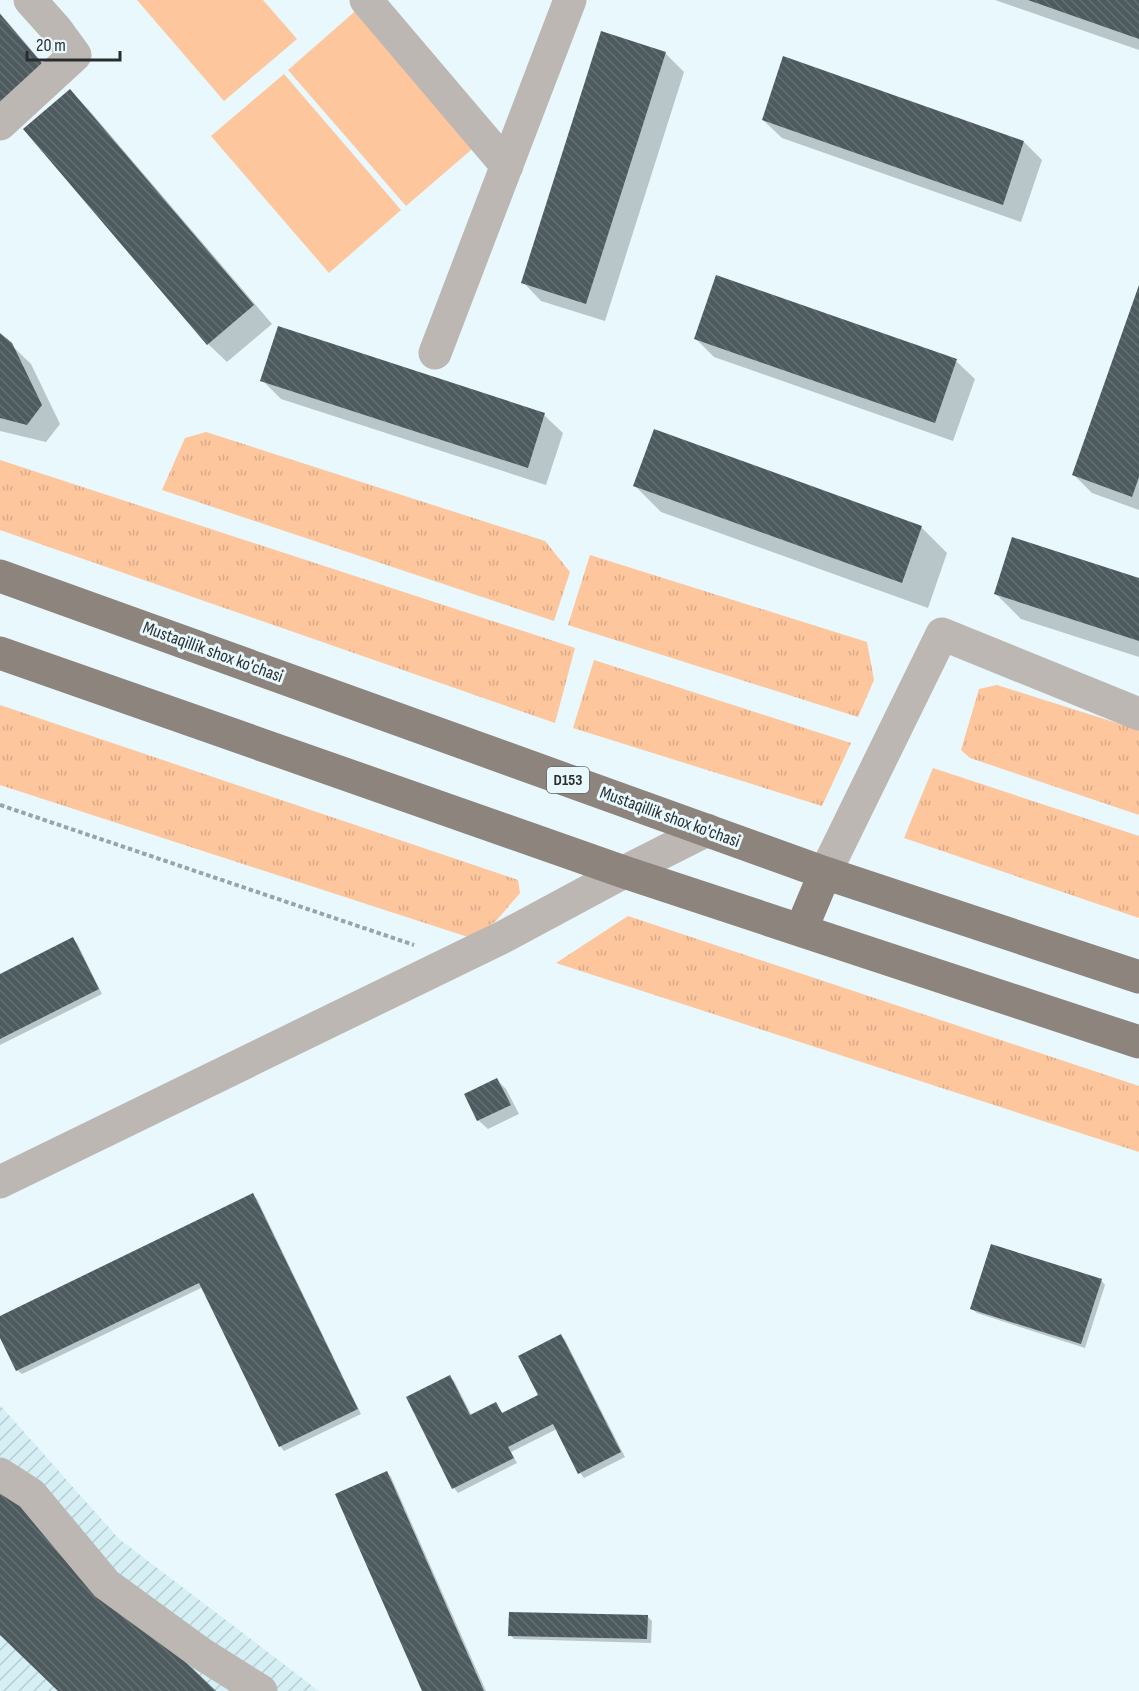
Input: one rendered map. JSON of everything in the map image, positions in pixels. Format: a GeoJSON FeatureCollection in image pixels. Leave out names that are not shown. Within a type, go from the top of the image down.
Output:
{"type":"FeatureCollection","features":[{"type":"Feature","properties":{"kind":"main road","name":"Mustaqillik shox ko'chasi"},"geometry":{"type":"LineString","coordinates":[[0,576],[825,873],[1139,977]]}},
{"type":"Feature","properties":{"kind":"main road"},"geometry":{"type":"LineString","coordinates":[[0,653],[624,872],[1139,1042]]}},
{"type":"Feature","properties":{"kind":"main road"},"geometry":{"type":"LineString","coordinates":[[801,930],[825,873]]}},
{"type":"Feature","properties":{"kind":"street"},"geometry":{"type":"LineString","coordinates":[[0,124],[75,55],[56,28],[30,0]]}},
{"type":"Feature","properties":{"kind":"street"},"geometry":{"type":"LineString","coordinates":[[366,0],[507,166]]}},
{"type":"Feature","properties":{"kind":"street"},"geometry":{"type":"LineString","coordinates":[[435,353],[570,0]]}},
{"type":"Feature","properties":{"kind":"street"},"geometry":{"type":"LineString","coordinates":[[825,873],[942,634],[1139,714]]}},
{"type":"Feature","properties":{"kind":"street"},"geometry":{"type":"LineString","coordinates":[[0,1182],[457,960],[707,830]]}},
{"type":"Feature","properties":{"kind":"street"},"geometry":{"type":"LineString","coordinates":[[0,1474],[31,1494],[106,1584],[202,1654],[261,1691]]}},
{"type":"Feature","properties":{"kind":"path"},"geometry":{"type":"LineString","coordinates":[[0,805],[457,960]]}},
{"type":"Feature","properties":{"kind":"shaded area"},"geometry":{"type":"Polygon","coordinates":[[[0,1405],[119,1539],[319,1691],[0,1691],[0,1405]]]}},
{"type":"Feature","properties":{"kind":"green space"},"geometry":{"type":"Polygon","coordinates":[[[137,0],[263,0],[297,39],[224,101],[137,0]]]}},
{"type":"Feature","properties":{"kind":"green space"},"geometry":{"type":"Polygon","coordinates":[[[360,7],[478,144],[406,206],[288,70],[360,7]]]}},
{"type":"Feature","properties":{"kind":"green space"},"geometry":{"type":"Polygon","coordinates":[[[284,74],[401,210],[329,273],[211,136],[284,74]]]}},
{"type":"Feature","properties":{"kind":"green space"},"geometry":{"type":"Polygon","coordinates":[[[206,432],[545,541],[570,572],[554,621],[162,490],[185,438],[206,432]]]}},
{"type":"Feature","properties":{"kind":"green space"},"geometry":{"type":"Polygon","coordinates":[[[0,460],[575,648],[555,723],[0,530],[0,460]]]}},
{"type":"Feature","properties":{"kind":"green space"},"geometry":{"type":"Polygon","coordinates":[[[590,555],[867,642],[874,680],[858,717],[568,625],[590,555]]]}},
{"type":"Feature","properties":{"kind":"green space"},"geometry":{"type":"Polygon","coordinates":[[[594,660],[851,743],[822,806],[573,728],[594,660]]]}},
{"type":"Feature","properties":{"kind":"green space"},"geometry":{"type":"Polygon","coordinates":[[[997,685],[1139,730],[1139,815],[970,758],[961,750],[979,689],[997,685]]]}},
{"type":"Feature","properties":{"kind":"green space"},"geometry":{"type":"Polygon","coordinates":[[[0,705],[518,880],[520,893],[496,921],[471,938],[0,785],[0,705]]]}},
{"type":"Feature","properties":{"kind":"green space"},"geometry":{"type":"Polygon","coordinates":[[[933,768],[1139,836],[1139,918],[904,838],[933,768]]]}},
{"type":"Feature","properties":{"kind":"green space"},"geometry":{"type":"Polygon","coordinates":[[[628,916],[1139,1086],[1139,1152],[556,963],[628,916]]]}},
{"type":"Feature","properties":{"kind":"building"},"geometry":{"type":"Polygon","coordinates":[[[1028,0],[1139,0],[1139,39],[1028,0]]]}},
{"type":"Feature","properties":{"kind":"building"},"geometry":{"type":"Polygon","coordinates":[[[0,14],[46,68],[0,106],[0,14]]]}},
{"type":"Feature","properties":{"kind":"building"},"geometry":{"type":"Polygon","coordinates":[[[601,31],[666,52],[586,304],[521,283],[601,31]]]}},
{"type":"Feature","properties":{"kind":"building"},"geometry":{"type":"Polygon","coordinates":[[[783,56],[1024,141],[1003,205],[762,120],[783,56]]]}},
{"type":"Feature","properties":{"kind":"building"},"geometry":{"type":"Polygon","coordinates":[[[70,89],[254,305],[207,345],[23,129],[70,89]]]}},
{"type":"Feature","properties":{"kind":"building"},"geometry":{"type":"Polygon","coordinates":[[[716,275],[957,359],[935,423],[694,339],[716,275]]]}},
{"type":"Feature","properties":{"kind":"building"},"geometry":{"type":"Polygon","coordinates":[[[1139,285],[1139,477],[1132,497],[1072,475],[1139,285]]]}},
{"type":"Feature","properties":{"kind":"building"},"geometry":{"type":"Polygon","coordinates":[[[278,326],[545,413],[528,468],[260,381],[278,326]]]}},
{"type":"Feature","properties":{"kind":"building"},"geometry":{"type":"Polygon","coordinates":[[[0,333],[12,343],[42,405],[27,425],[0,418],[0,333]]]}},
{"type":"Feature","properties":{"kind":"building"},"geometry":{"type":"Polygon","coordinates":[[[654,429],[922,526],[902,583],[633,486],[654,429]]]}},
{"type":"Feature","properties":{"kind":"building"},"geometry":{"type":"Polygon","coordinates":[[[1012,537],[1139,578],[1139,641],[994,594],[1012,537]]]}},
{"type":"Feature","properties":{"kind":"building"},"geometry":{"type":"Polygon","coordinates":[[[73,937],[99,989],[0,1039],[0,974],[73,937]]]}},
{"type":"Feature","properties":{"kind":"building"},"geometry":{"type":"Polygon","coordinates":[[[497,1078],[511,1105],[477,1121],[464,1094],[497,1078]]]}},
{"type":"Feature","properties":{"kind":"building"},"geometry":{"type":"Polygon","coordinates":[[[253,1193],[358,1409],[279,1447],[199,1283],[16,1371],[0,1338],[0,1316],[253,1193]]]}},
{"type":"Feature","properties":{"kind":"building"},"geometry":{"type":"Polygon","coordinates":[[[991,1244],[1102,1279],[1081,1344],[970,1309],[991,1244]]]}},
{"type":"Feature","properties":{"kind":"building"},"geometry":{"type":"Polygon","coordinates":[[[561,1334],[621,1452],[578,1474],[553,1424],[508,1447],[514,1458],[452,1489],[406,1397],[450,1375],[470,1415],[496,1402],[502,1413],[538,1395],[518,1356],[561,1334]]]}},
{"type":"Feature","properties":{"kind":"building"},"geometry":{"type":"Polygon","coordinates":[[[387,1471],[484,1691],[422,1691],[335,1494],[387,1471]]]}},
{"type":"Feature","properties":{"kind":"building"},"geometry":{"type":"Polygon","coordinates":[[[0,1484],[216,1691],[58,1691],[0,1635],[0,1484]]]}},
{"type":"Feature","properties":{"kind":"building"},"geometry":{"type":"Polygon","coordinates":[[[509,1612],[648,1615],[647,1639],[508,1636],[509,1612]]]}}]}
